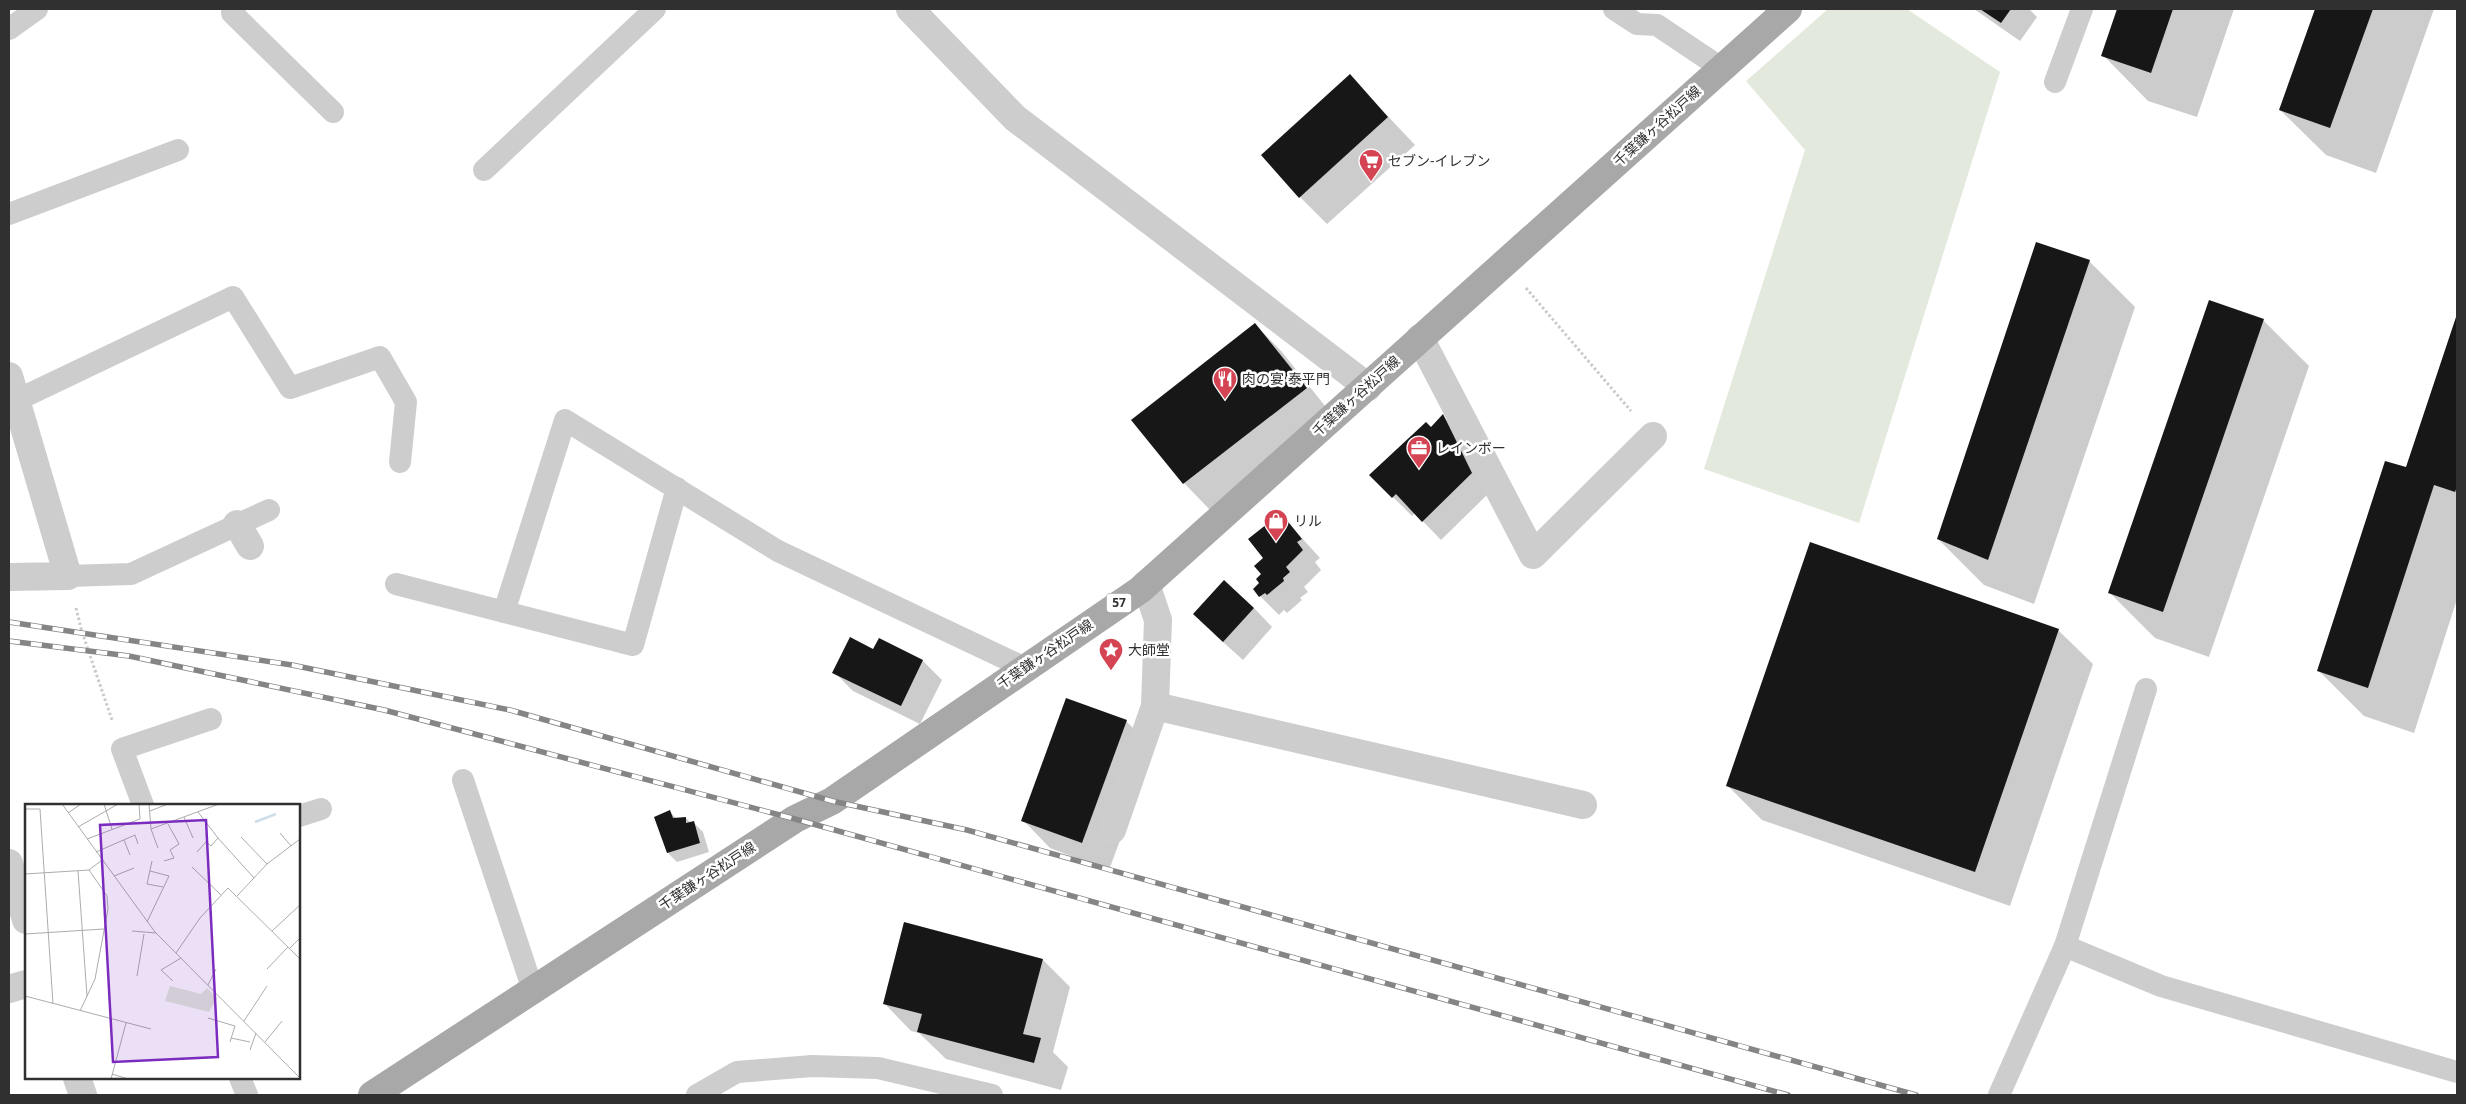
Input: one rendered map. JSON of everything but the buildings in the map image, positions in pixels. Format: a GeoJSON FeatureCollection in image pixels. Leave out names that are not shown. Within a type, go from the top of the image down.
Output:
{"type":"FeatureCollection","features":[{"type":"Feature","properties":{"kind":"main road","name":"千葉鎌ヶ谷松戸線"},"geometry":{"type":"LineString","coordinates":[[372,1095],[795,819],[832,800],[1146,584],[1788,9]]}},
{"type":"Feature","properties":{"kind":"street"},"geometry":{"type":"LineString","coordinates":[[910,9],[1015,118],[1368,387]]}},
{"type":"Feature","properties":{"kind":"street"},"geometry":{"type":"LineString","coordinates":[[1420,338],[1533,555],[1653,436]]}},
{"type":"Feature","properties":{"kind":"street"},"geometry":{"type":"LineString","coordinates":[[9,577],[68,576],[13,388]]}},
{"type":"Feature","properties":{"kind":"street"},"geometry":{"type":"LineString","coordinates":[[1112,830],[1155,706],[1158,620],[1146,584]]}},
{"type":"Feature","properties":{"kind":"street"},"geometry":{"type":"LineString","coordinates":[[1155,706],[1583,805]]}},
{"type":"Feature","properties":{"kind":"street"},"geometry":{"type":"LineString","coordinates":[[9,863],[25,917]]}},
{"type":"Feature","properties":{"kind":"street"},"geometry":{"type":"LineString","coordinates":[[9,989],[25,984]]}},
{"type":"Feature","properties":{"kind":"street"},"geometry":{"type":"LineString","coordinates":[[77,1079],[83,1095]]}},
{"type":"Feature","properties":{"kind":"lane"},"geometry":{"type":"LineString","coordinates":[[9,29],[36,9]]}},
{"type":"Feature","properties":{"kind":"lane"},"geometry":{"type":"LineString","coordinates":[[235,9],[232,13],[333,112]]}},
{"type":"Feature","properties":{"kind":"lane"},"geometry":{"type":"LineString","coordinates":[[484,170],[655,9]]}},
{"type":"Feature","properties":{"kind":"lane"},"geometry":{"type":"LineString","coordinates":[[1614,9],[1637,24],[1657,25],[1722,68]]}},
{"type":"Feature","properties":{"kind":"lane"},"geometry":{"type":"LineString","coordinates":[[2055,82],[2082,9]]}},
{"type":"Feature","properties":{"kind":"lane"},"geometry":{"type":"LineString","coordinates":[[9,214],[178,150]]}},
{"type":"Feature","properties":{"kind":"lane"},"geometry":{"type":"LineString","coordinates":[[13,388],[233,297],[290,388],[380,357],[406,402],[400,462]]}},
{"type":"Feature","properties":{"kind":"lane"},"geometry":{"type":"LineString","coordinates":[[504,612],[565,420],[778,550],[1025,668]]}},
{"type":"Feature","properties":{"kind":"lane"},"geometry":{"type":"LineString","coordinates":[[396,584],[633,646],[678,488]]}},
{"type":"Feature","properties":{"kind":"lane"},"geometry":{"type":"LineString","coordinates":[[68,576],[131,574],[243,535],[269,510]]}},
{"type":"Feature","properties":{"kind":"lane"},"geometry":{"type":"LineString","coordinates":[[1999,1095],[2065,946],[2146,689]]}},
{"type":"Feature","properties":{"kind":"lane"},"geometry":{"type":"LineString","coordinates":[[143,804],[122,749],[211,719]]}},
{"type":"Feature","properties":{"kind":"lane"},"geometry":{"type":"LineString","coordinates":[[463,780],[533,990]]}},
{"type":"Feature","properties":{"kind":"lane"},"geometry":{"type":"LineString","coordinates":[[300,816],[321,809]]}},
{"type":"Feature","properties":{"kind":"lane"},"geometry":{"type":"LineString","coordinates":[[2065,946],[2160,986],[2457,1072]]}},
{"type":"Feature","properties":{"kind":"lane"},"geometry":{"type":"LineString","coordinates":[[697,1095],[736,1072],[812,1066],[878,1068],[992,1095]]}},
{"type":"Feature","properties":{"kind":"lane"},"geometry":{"type":"LineString","coordinates":[[240,1079],[247,1095]]}},
{"type":"Feature","properties":{"kind":"path"},"geometry":{"type":"LineString","coordinates":[[1525,287],[1653,436]]}},
{"type":"Feature","properties":{"kind":"path"},"geometry":{"type":"LineString","coordinates":[[68,576],[82,632],[122,749]]}},
{"type":"Feature","properties":{"kind":"shaded area"},"geometry":{"type":"Polygon","coordinates":[[[1828,9],[1907,9],[2000,72],[1859,523],[1704,469],[1805,150],[1746,81],[1828,9]]]}},
{"type":"Feature","properties":{"kind":"railway"},"geometry":{"type":"LineString","coordinates":[[9,622],[292,665],[510,710],[832,801],[967,830],[1916,1095]]}},
{"type":"Feature","properties":{"kind":"railway"},"geometry":{"type":"LineString","coordinates":[[9,641],[129,656],[384,710],[795,819],[1788,1095]]}},
{"type":"Feature","properties":{"kind":"place","name":"セブン-イレブン"},"geometry":{"type":"Point","coordinates":[1371,182]}},
{"type":"Feature","properties":{"kind":"place","name":"肉の宴 泰平門"},"geometry":{"type":"Point","coordinates":[1225,400]}},
{"type":"Feature","properties":{"kind":"place","name":"レインボー"},"geometry":{"type":"Point","coordinates":[1419,469]}},
{"type":"Feature","properties":{"kind":"place","name":"リル"},"geometry":{"type":"Point","coordinates":[1276,542]}},
{"type":"Feature","properties":{"kind":"place","name":"大師堂"},"geometry":{"type":"Point","coordinates":[1111,671]}}]}
